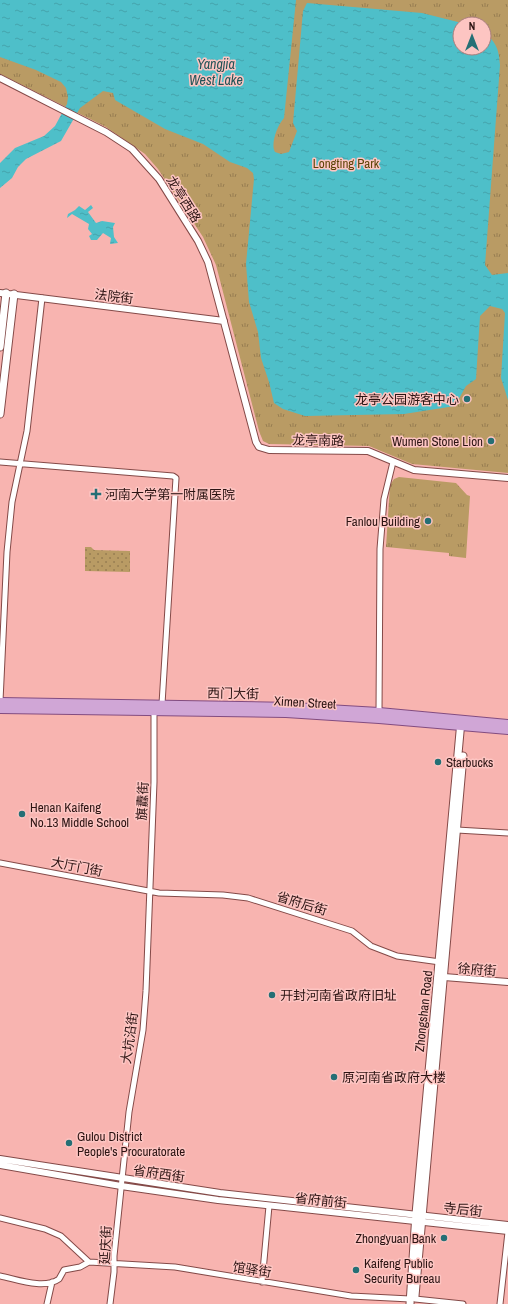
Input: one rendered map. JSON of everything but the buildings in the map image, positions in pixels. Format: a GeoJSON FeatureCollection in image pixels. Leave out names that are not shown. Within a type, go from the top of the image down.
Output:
{"type":"FeatureCollection","features":[{"type":"Feature","properties":{"kind":"main road"},"geometry":{"type":"LineString","coordinates":[[0,346],[3,293]]}},
{"type":"Feature","properties":{"kind":"main road"},"geometry":{"type":"LineString","coordinates":[[0,414],[14,294]]}},
{"type":"Feature","properties":{"kind":"main road","name":"西门大街"},"geometry":{"type":"LineString","coordinates":[[0,702],[293,706],[379,712],[463,724]]}},
{"type":"Feature","properties":{"kind":"main road","name":"Ximen Street"},"geometry":{"type":"LineString","coordinates":[[0,709],[316,714],[463,724]]}},
{"type":"Feature","properties":{"kind":"main road"},"geometry":{"type":"LineString","coordinates":[[463,724],[508,724]]}},
{"type":"Feature","properties":{"kind":"main road"},"geometry":{"type":"LineString","coordinates":[[463,724],[508,730]]}},
{"type":"Feature","properties":{"kind":"main road","name":"Zhongshan Road"},"geometry":{"type":"LineString","coordinates":[[418,1218],[444,978],[457,830],[463,724]]}},
{"type":"Feature","properties":{"kind":"main road","name":"Zhongshan Road"},"geometry":{"type":"LineString","coordinates":[[412,1302],[440,962],[463,724]]}},
{"type":"Feature","properties":{"kind":"street","name":"龙亭西路"},"geometry":{"type":"LineString","coordinates":[[0,78],[106,132],[132,149],[159,179],[205,254],[224,321]]}},
{"type":"Feature","properties":{"kind":"street","name":"法院街"},"geometry":{"type":"LineString","coordinates":[[3,293],[224,321]]}},
{"type":"Feature","properties":{"kind":"street"},"geometry":{"type":"LineString","coordinates":[[0,702],[12,502],[27,431],[42,298]]}},
{"type":"Feature","properties":{"kind":"street","name":"龙亭南路"},"geometry":{"type":"LineString","coordinates":[[224,321],[256,442],[259,447],[269,450],[368,451],[408,468],[421,471],[507,478]]}},
{"type":"Feature","properties":{"kind":"street"},"geometry":{"type":"LineString","coordinates":[[0,462],[173,476],[176,478],[162,704]]}},
{"type":"Feature","properties":{"kind":"street"},"geometry":{"type":"LineString","coordinates":[[379,712],[380,549],[384,499],[393,462]]}},
{"type":"Feature","properties":{"kind":"street","name":"旗纛街"},"geometry":{"type":"LineString","coordinates":[[150,891],[154,711]]}},
{"type":"Feature","properties":{"kind":"street"},"geometry":{"type":"LineString","coordinates":[[457,830],[508,833]]}},
{"type":"Feature","properties":{"kind":"street","name":"大厅门街"},"geometry":{"type":"LineString","coordinates":[[0,863],[150,891]]}},
{"type":"Feature","properties":{"kind":"street","name":"省府后街"},"geometry":{"type":"LineString","coordinates":[[150,891],[223,895],[248,898],[352,931],[371,946],[397,956],[440,962]]}},
{"type":"Feature","properties":{"kind":"street","name":"大坑沿街"},"geometry":{"type":"LineString","coordinates":[[121,1186],[146,991],[150,891]]}},
{"type":"Feature","properties":{"kind":"street","name":"徐府街"},"geometry":{"type":"LineString","coordinates":[[444,978],[508,982]]}},
{"type":"Feature","properties":{"kind":"street","name":"省府西街"},"geometry":{"type":"LineString","coordinates":[[0,1159],[220,1193]]}},
{"type":"Feature","properties":{"kind":"street","name":"省府西街"},"geometry":{"type":"LineString","coordinates":[[0,1165],[121,1186],[218,1200]]}},
{"type":"Feature","properties":{"kind":"street","name":"延庆街"},"geometry":{"type":"LineString","coordinates":[[110,1304],[121,1186]]}},
{"type":"Feature","properties":{"kind":"street","name":"省府前街"},"geometry":{"type":"LineString","coordinates":[[220,1193],[418,1218]]}},
{"type":"Feature","properties":{"kind":"street","name":"省府前街"},"geometry":{"type":"LineString","coordinates":[[218,1200],[269,1206],[418,1218]]}},
{"type":"Feature","properties":{"kind":"street"},"geometry":{"type":"LineString","coordinates":[[262,1282],[269,1206]]}},
{"type":"Feature","properties":{"kind":"street"},"geometry":{"type":"LineString","coordinates":[[0,1218],[45,1229],[61,1236],[90,1262],[80,1267],[64,1270],[59,1279],[52,1282],[39,1284],[0,1276]]}},
{"type":"Feature","properties":{"kind":"street","name":"寺后街"},"geometry":{"type":"LineString","coordinates":[[418,1218],[508,1225]]}},
{"type":"Feature","properties":{"kind":"street","name":"寺后街"},"geometry":{"type":"LineString","coordinates":[[418,1218],[508,1231]]}},
{"type":"Feature","properties":{"kind":"street"},"geometry":{"type":"LineString","coordinates":[[500,1304],[508,1231]]}},
{"type":"Feature","properties":{"kind":"street","name":"馆驿街"},"geometry":{"type":"LineString","coordinates":[[90,1262],[175,1267],[351,1296],[412,1302],[463,1304]]}},
{"type":"Feature","properties":{"kind":"street"},"geometry":{"type":"LineString","coordinates":[[47,1304],[52,1282]]}},
{"type":"Feature","properties":{"kind":"green space","name":"Longting Park"},"geometry":{"type":"Polygon","coordinates":[[[0,0],[508,0],[508,473],[412,464],[369,446],[269,444],[263,441],[259,431],[216,265],[203,237],[158,169],[145,154],[106,127],[0,74],[0,0]]]}},
{"type":"Feature","properties":{"kind":"green space","name":"Fanlou Building"},"geometry":{"type":"Polygon","coordinates":[[[399,477],[456,483],[467,495],[470,496],[466,558],[449,556],[449,553],[386,547],[390,485],[394,479],[399,477]]]}},
{"type":"Feature","properties":{"kind":"green space"},"geometry":{"type":"Polygon","coordinates":[[[85,547],[91,547],[94,550],[130,551],[130,572],[85,571],[85,547]]]}},
{"type":"Feature","properties":{"kind":"water","name":"Longting Park"},"geometry":{"type":"Polygon","coordinates":[[[0,0],[296,0],[284,118],[277,129],[273,144],[275,152],[281,154],[289,152],[297,131],[293,123],[303,11],[307,3],[422,13],[452,20],[452,56],[492,56],[492,40],[495,43],[499,55],[500,65],[485,265],[492,275],[508,273],[508,400],[501,378],[505,313],[502,309],[490,306],[480,316],[476,379],[466,386],[455,406],[404,414],[305,416],[283,409],[274,403],[261,358],[258,332],[249,302],[246,264],[254,179],[253,173],[247,168],[230,162],[203,144],[165,129],[115,100],[113,93],[103,91],[80,108],[61,141],[26,159],[18,167],[12,178],[0,188],[0,163],[15,148],[44,136],[55,126],[67,104],[68,97],[66,88],[61,82],[36,70],[0,57],[0,0]]]}},
{"type":"Feature","properties":{"kind":"water"},"geometry":{"type":"Polygon","coordinates":[[[91,205],[93,208],[88,212],[96,223],[102,221],[115,223],[113,227],[114,237],[118,243],[110,244],[111,238],[103,233],[97,240],[91,240],[89,236],[92,234],[88,229],[89,224],[72,214],[67,218],[68,214],[79,206],[85,210],[91,205]]]}},
{"type":"Feature","properties":{"kind":"place","name":"龙亭公园游客中心"},"geometry":{"type":"Point","coordinates":[467,399]}},
{"type":"Feature","properties":{"kind":"place","name":"Wumen Stone Lion"},"geometry":{"type":"Point","coordinates":[491,441]}},
{"type":"Feature","properties":{"kind":"place","name":"河南大学第一附属医院"},"geometry":{"type":"Point","coordinates":[96,494]}},
{"type":"Feature","properties":{"kind":"place","name":"Fanlou Building"},"geometry":{"type":"Point","coordinates":[428,521]}},
{"type":"Feature","properties":{"kind":"place","name":"Starbucks"},"geometry":{"type":"Point","coordinates":[438,762]}},
{"type":"Feature","properties":{"kind":"place","name":"Henan Kaifeng No.13 Middle School"},"geometry":{"type":"Point","coordinates":[22,814]}},
{"type":"Feature","properties":{"kind":"place","name":"开封河南省政府旧址"},"geometry":{"type":"Point","coordinates":[272,995]}},
{"type":"Feature","properties":{"kind":"place","name":"原河南省政府大楼"},"geometry":{"type":"Point","coordinates":[334,1077]}},
{"type":"Feature","properties":{"kind":"place","name":"Gulou District People's Procuratorate"},"geometry":{"type":"Point","coordinates":[69,1143]}},
{"type":"Feature","properties":{"kind":"place","name":"Zhongyuan Bank"},"geometry":{"type":"Point","coordinates":[444,1238]}},
{"type":"Feature","properties":{"kind":"place","name":"Kaifeng Public Security Bureau"},"geometry":{"type":"Point","coordinates":[356,1270]}},
{"type":"Feature","properties":{"kind":"water label","name":"Yangjia West Lake"},"geometry":{"type":"Point","coordinates":[216,72]}}]}
